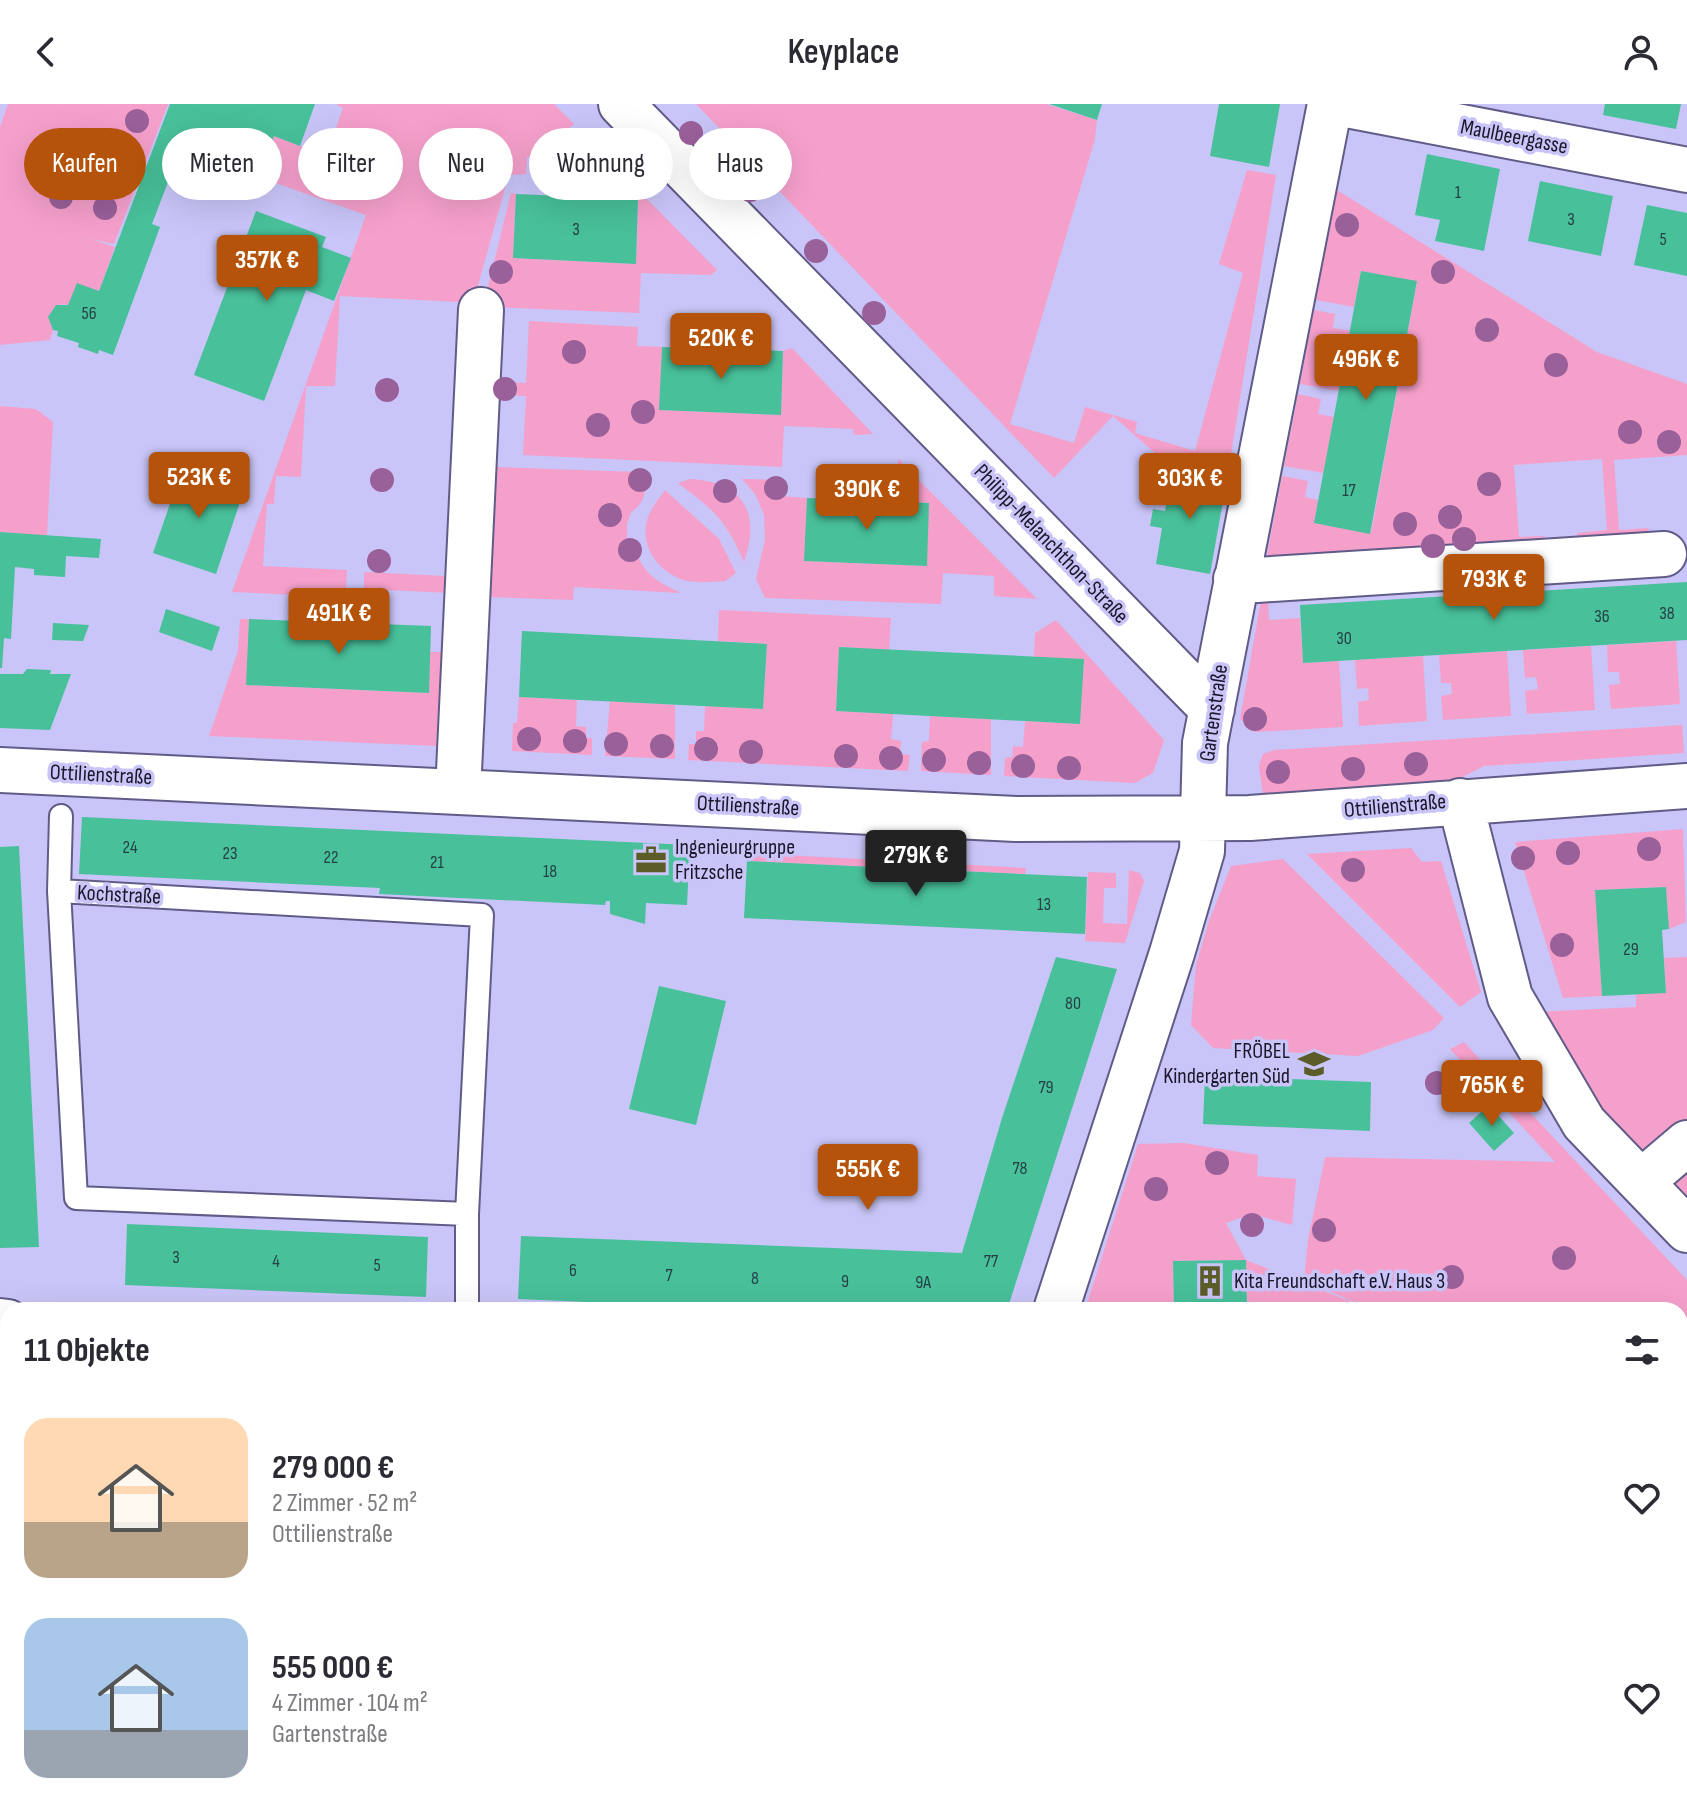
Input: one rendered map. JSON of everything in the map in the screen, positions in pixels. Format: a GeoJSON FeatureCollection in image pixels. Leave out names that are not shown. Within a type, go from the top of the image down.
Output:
{"type":"FeatureCollection","features":[{"type":"Feature","properties":{"kind":"street","name":"Philipp-Melanchthon-Straße"},"geometry":{"type":"LineString","coordinates":[[621,104],[1212,709]]}},
{"type":"Feature","properties":{"kind":"street","name":"Gartenstraße"},"geometry":{"type":"LineString","coordinates":[[1059,1302],[1202,851],[1205,743],[1330,104]]}},
{"type":"Feature","properties":{"kind":"street","name":"Maulbeergasse"},"geometry":{"type":"LineString","coordinates":[[1341,104],[1687,170]]}},
{"type":"Feature","properties":{"kind":"street"},"geometry":{"type":"LineString","coordinates":[[458,792],[481,310]]}},
{"type":"Feature","properties":{"kind":"street"},"geometry":{"type":"LineString","coordinates":[[1236,579],[1664,554]]}},
{"type":"Feature","properties":{"kind":"street","name":"Ottilienstraße"},"geometry":{"type":"LineString","coordinates":[[0,770],[1016,819],[1250,818],[1687,786]]}},
{"type":"Feature","properties":{"kind":"street"},"geometry":{"type":"LineString","coordinates":[[1460,801],[1510,997],[1584,1123],[1687,1230]]}},
{"type":"Feature","properties":{"kind":"street"},"geometry":{"type":"LineString","coordinates":[[1641,1182],[1687,1143]]}},
{"type":"Feature","properties":{"kind":"lane"},"geometry":{"type":"LineString","coordinates":[[59,891],[61,816]]}},
{"type":"Feature","properties":{"kind":"lane","name":"Kochstraße"},"geometry":{"type":"LineString","coordinates":[[467,1214],[76,1198],[59,891],[482,915],[467,1214],[467,1302]]}},
{"type":"Feature","properties":{"kind":"shaded area"},"geometry":{"type":"Polygon","coordinates":[[[8,104],[168,104],[146,161],[146,128],[24,128],[24,200],[131,200],[114,244],[91,239],[115,247],[99,291],[77,284],[68,305],[53,308],[49,317],[53,330],[50,340],[0,345],[0,127],[8,104]]]}},
{"type":"Feature","properties":{"kind":"shaded area"},"geometry":{"type":"Polygon","coordinates":[[[336,104],[554,104],[574,124],[570,128],[529,128],[526,174],[513,175],[513,128],[419,128],[419,200],[502,200],[467,325],[458,329],[459,302],[340,296],[335,386],[306,386],[301,477],[276,476],[274,504],[267,504],[263,566],[347,570],[346,588],[321,588],[320,596],[232,592],[366,215],[324,200],[403,200],[403,128],[336,128],[343,108],[336,104]]]}},
{"type":"Feature","properties":{"kind":"shaded area"},"geometry":{"type":"Polygon","coordinates":[[[696,104],[1046,104],[1097,120],[1095,139],[1010,424],[1074,443],[1085,407],[1137,422],[1135,433],[1195,451],[1243,273],[1219,264],[1247,170],[1276,175],[1227,479],[1173,469],[1113,416],[1054,478],[788,200],[792,200],[792,128],[719,128],[696,104]]]}},
{"type":"Feature","properties":{"kind":"shaded area"},"geometry":{"type":"Polygon","coordinates":[[[282,139],[298,145],[298,191],[282,185],[282,139]]]}},
{"type":"Feature","properties":{"kind":"shaded area"},"geometry":{"type":"Polygon","coordinates":[[[1337,190],[1597,352],[1687,384],[1687,455],[1614,460],[1619,530],[1649,528],[1641,544],[1579,543],[1577,533],[1607,530],[1602,459],[1514,465],[1519,537],[1545,536],[1529,552],[1264,571],[1282,476],[1308,481],[1305,497],[1318,500],[1315,523],[1371,533],[1417,282],[1361,271],[1354,307],[1316,300],[1337,190]]]}},
{"type":"Feature","properties":{"kind":"shaded area"},"geometry":{"type":"Polygon","coordinates":[[[513,193],[516,194],[513,258],[636,264],[638,200],[648,200],[717,270],[711,275],[641,273],[639,313],[492,307],[485,299],[513,193]]]}},
{"type":"Feature","properties":{"kind":"shaded area"},"geometry":{"type":"Polygon","coordinates":[[[1314,310],[1335,314],[1333,328],[1350,331],[1339,391],[1300,384],[1314,310]]]}},
{"type":"Feature","properties":{"kind":"shaded area"},"geometry":{"type":"Polygon","coordinates":[[[529,321],[638,327],[637,346],[662,347],[660,410],[781,415],[783,351],[792,348],[873,434],[854,435],[853,429],[784,426],[782,467],[523,455],[526,396],[498,395],[499,382],[526,383],[529,321]]]}},
{"type":"Feature","properties":{"kind":"shaded area"},"geometry":{"type":"Polygon","coordinates":[[[1298,394],[1321,399],[1318,414],[1334,417],[1324,473],[1284,466],[1298,394]]]}},
{"type":"Feature","properties":{"kind":"shaded area"},"geometry":{"type":"Polygon","coordinates":[[[0,406],[36,409],[53,422],[47,536],[0,532],[0,406]]]}},
{"type":"Feature","properties":{"kind":"shaded area"},"geometry":{"type":"Polygon","coordinates":[[[898,459],[1037,599],[994,596],[994,576],[943,573],[941,604],[765,598],[756,579],[765,540],[764,515],[755,494],[742,479],[781,480],[780,496],[807,498],[805,561],[926,566],[929,503],[912,502],[913,481],[898,480],[898,459]]]}},
{"type":"Feature","properties":{"kind":"shaded area"},"geometry":{"type":"Polygon","coordinates":[[[497,467],[639,472],[644,483],[644,494],[640,504],[631,512],[627,540],[633,541],[644,568],[650,574],[681,593],[574,587],[573,600],[490,597],[497,467]]]}},
{"type":"Feature","properties":{"kind":"shaded area"},"geometry":{"type":"Polygon","coordinates":[[[690,479],[724,486],[744,503],[750,529],[744,562],[718,517],[678,483],[690,479]]]}},
{"type":"Feature","properties":{"kind":"shaded area"},"geometry":{"type":"Polygon","coordinates":[[[665,490],[719,539],[736,573],[725,581],[692,582],[668,572],[653,557],[646,528],[650,513],[665,490]]]}},
{"type":"Feature","properties":{"kind":"shaded area"},"geometry":{"type":"Polygon","coordinates":[[[447,544],[454,545],[452,593],[364,589],[364,572],[445,576],[447,544]]]}},
{"type":"Feature","properties":{"kind":"shaded area"},"geometry":{"type":"Polygon","coordinates":[[[1261,600],[1268,600],[1269,620],[1300,618],[1303,663],[1339,661],[1343,727],[1255,732],[1240,719],[1261,600]]]}},
{"type":"Feature","properties":{"kind":"shaded area"},"geometry":{"type":"Polygon","coordinates":[[[719,610],[891,618],[889,650],[839,647],[836,711],[893,714],[891,739],[901,741],[900,754],[910,755],[908,771],[688,760],[689,744],[696,744],[696,731],[704,731],[705,706],[763,709],[767,644],[718,641],[719,610]]]}},
{"type":"Feature","properties":{"kind":"shaded area"},"geometry":{"type":"Polygon","coordinates":[[[240,619],[249,619],[247,685],[428,693],[430,652],[442,652],[436,746],[209,736],[238,651],[240,619]]]}},
{"type":"Feature","properties":{"kind":"shaded area"},"geometry":{"type":"Polygon","coordinates":[[[1056,620],[1164,740],[1153,773],[1135,783],[1004,776],[1005,758],[1012,757],[1013,746],[1023,747],[1025,721],[1080,724],[1083,660],[1034,657],[1035,633],[1056,620]]]}},
{"type":"Feature","properties":{"kind":"shaded area"},"geometry":{"type":"Polygon","coordinates":[[[1676,641],[1680,704],[1611,709],[1609,685],[1620,684],[1619,672],[1608,672],[1607,645],[1676,641]]]}},
{"type":"Feature","properties":{"kind":"shaded area"},"geometry":{"type":"Polygon","coordinates":[[[1591,646],[1595,710],[1527,714],[1525,691],[1538,689],[1536,677],[1525,678],[1523,650],[1591,646]]]}},
{"type":"Feature","properties":{"kind":"shaded area"},"geometry":{"type":"Polygon","coordinates":[[[1507,651],[1511,716],[1443,720],[1441,696],[1452,694],[1451,683],[1441,683],[1439,655],[1507,651]]]}},
{"type":"Feature","properties":{"kind":"shaded area"},"geometry":{"type":"Polygon","coordinates":[[[1423,656],[1427,721],[1359,726],[1358,702],[1369,700],[1368,688],[1357,689],[1355,660],[1423,656]]]}},
{"type":"Feature","properties":{"kind":"shaded area"},"geometry":{"type":"Polygon","coordinates":[[[519,697],[577,700],[576,726],[586,727],[586,738],[592,738],[592,755],[512,751],[513,723],[517,723],[519,697]]]}},
{"type":"Feature","properties":{"kind":"shaded area"},"geometry":{"type":"Polygon","coordinates":[[[610,701],[675,705],[675,759],[605,756],[610,701]]]}},
{"type":"Feature","properties":{"kind":"shaded area"},"geometry":{"type":"Polygon","coordinates":[[[930,716],[991,719],[991,775],[921,771],[922,742],[929,741],[930,716]]]}},
{"type":"Feature","properties":{"kind":"shaded area"},"geometry":{"type":"Polygon","coordinates":[[[1682,725],[1684,753],[1484,766],[1451,783],[1263,795],[1259,766],[1263,754],[1274,750],[1682,725]]]}},
{"type":"Feature","properties":{"kind":"shaded area"},"geometry":{"type":"Polygon","coordinates":[[[1683,829],[1686,922],[1669,929],[1666,887],[1596,890],[1602,996],[1563,998],[1515,842],[1683,829]]]}},
{"type":"Feature","properties":{"kind":"shaded area"},"geometry":{"type":"Polygon","coordinates":[[[1411,848],[1422,862],[1441,861],[1481,992],[1460,1007],[1307,854],[1411,848]]]}},
{"type":"Feature","properties":{"kind":"shaded area"},"geometry":{"type":"Polygon","coordinates":[[[746,853],[1026,868],[1025,874],[747,861],[746,853]]]}},
{"type":"Feature","properties":{"kind":"shaded area"},"geometry":{"type":"Polygon","coordinates":[[[1283,859],[1444,1018],[1433,1030],[1358,1056],[1213,1048],[1191,1025],[1196,965],[1209,921],[1231,866],[1283,859]]]}},
{"type":"Feature","properties":{"kind":"shaded area"},"geometry":{"type":"Polygon","coordinates":[[[1129,870],[1140,873],[1144,881],[1125,943],[1085,941],[1088,872],[1116,873],[1116,888],[1104,888],[1103,923],[1127,924],[1129,870]]]}},
{"type":"Feature","properties":{"kind":"shaded area"},"geometry":{"type":"Polygon","coordinates":[[[1687,957],[1687,1208],[1571,1076],[1536,1012],[1636,1007],[1636,994],[1666,992],[1664,958],[1687,957]]]}},
{"type":"Feature","properties":{"kind":"shaded area"},"geometry":{"type":"Polygon","coordinates":[[[1464,1042],[1687,1280],[1687,1302],[1354,1302],[1304,1280],[1308,1240],[1325,1157],[1555,1162],[1450,1049],[1464,1042]]]}},
{"type":"Feature","properties":{"kind":"shaded area"},"geometry":{"type":"Polygon","coordinates":[[[1184,1143],[1258,1155],[1257,1176],[1296,1179],[1292,1225],[1252,1214],[1226,1223],[1246,1260],[1352,1302],[1249,1302],[1245,1260],[1173,1261],[1174,1302],[1088,1302],[1138,1144],[1184,1143]]]}},
{"type":"Feature","properties":{"kind":"building"},"geometry":{"type":"Polygon","coordinates":[[[170,104],[315,104],[306,128],[298,128],[298,145],[282,139],[282,128],[162,128],[162,198],[152,224],[160,227],[113,355],[99,350],[98,354],[78,347],[79,343],[57,336],[58,331],[53,330],[48,317],[56,305],[68,305],[77,283],[99,291],[134,200],[146,200],[146,167],[170,104]]]}},
{"type":"Feature","properties":{"kind":"building"},"geometry":{"type":"Polygon","coordinates":[[[1049,104],[1102,104],[1097,120],[1049,104]]]}},
{"type":"Feature","properties":{"kind":"building"},"geometry":{"type":"Polygon","coordinates":[[[1219,104],[1280,104],[1269,167],[1210,156],[1219,104]]]}},
{"type":"Feature","properties":{"kind":"building"},"geometry":{"type":"Polygon","coordinates":[[[1605,104],[1681,104],[1676,129],[1603,115],[1605,104]]]}},
{"type":"Feature","properties":{"kind":"building"},"geometry":{"type":"Polygon","coordinates":[[[1427,154],[1500,169],[1484,251],[1435,241],[1440,220],[1415,215],[1427,154]]]}},
{"type":"Feature","properties":{"kind":"building"},"geometry":{"type":"Polygon","coordinates":[[[1540,181],[1613,196],[1601,256],[1528,241],[1540,181]]]}},
{"type":"Feature","properties":{"kind":"building"},"geometry":{"type":"Polygon","coordinates":[[[516,194],[529,195],[529,200],[638,200],[636,264],[513,258],[516,194]]]}},
{"type":"Feature","properties":{"kind":"building"},"geometry":{"type":"Polygon","coordinates":[[[1647,205],[1687,213],[1687,276],[1634,265],[1647,205]]]}},
{"type":"Feature","properties":{"kind":"building"},"geometry":{"type":"Polygon","coordinates":[[[256,211],[326,237],[322,247],[351,258],[334,301],[306,290],[264,401],[194,375],[256,211]]]}},
{"type":"Feature","properties":{"kind":"building"},"geometry":{"type":"Polygon","coordinates":[[[1361,271],[1417,281],[1370,534],[1314,523],[1361,271]]]}},
{"type":"Feature","properties":{"kind":"building"},"geometry":{"type":"Polygon","coordinates":[[[662,347],[783,351],[781,415],[659,410],[662,347]]]}},
{"type":"Feature","properties":{"kind":"building"},"geometry":{"type":"Polygon","coordinates":[[[183,466],[245,487],[216,574],[153,553],[183,466]]]}},
{"type":"Feature","properties":{"kind":"building"},"geometry":{"type":"Polygon","coordinates":[[[1173,469],[1227,479],[1210,574],[1156,564],[1162,528],[1150,526],[1153,509],[1165,511],[1173,469]]]}},
{"type":"Feature","properties":{"kind":"building"},"geometry":{"type":"Polygon","coordinates":[[[807,498],[929,503],[927,566],[804,561],[807,498]]]}},
{"type":"Feature","properties":{"kind":"building"},"geometry":{"type":"Polygon","coordinates":[[[0,532],[101,539],[99,558],[66,556],[65,577],[34,575],[34,569],[15,567],[11,639],[4,638],[2,668],[0,668],[0,532]]]}},
{"type":"Feature","properties":{"kind":"building"},"geometry":{"type":"Polygon","coordinates":[[[1687,582],[1687,640],[1303,663],[1300,605],[1687,582]]]}},
{"type":"Feature","properties":{"kind":"building"},"geometry":{"type":"Polygon","coordinates":[[[166,609],[220,627],[212,651],[159,632],[166,609]]]}},
{"type":"Feature","properties":{"kind":"building"},"geometry":{"type":"Polygon","coordinates":[[[249,619],[431,626],[429,693],[246,685],[249,619]]]}},
{"type":"Feature","properties":{"kind":"building"},"geometry":{"type":"Polygon","coordinates":[[[53,623],[89,625],[83,641],[52,640],[53,623]]]}},
{"type":"Feature","properties":{"kind":"building"},"geometry":{"type":"Polygon","coordinates":[[[522,631],[767,644],[763,709],[519,697],[522,631]]]}},
{"type":"Feature","properties":{"kind":"building"},"geometry":{"type":"Polygon","coordinates":[[[839,647],[1084,659],[1080,724],[836,711],[839,647]]]}},
{"type":"Feature","properties":{"kind":"building"},"geometry":{"type":"Polygon","coordinates":[[[27,669],[71,674],[50,730],[0,728],[0,674],[23,674],[27,669]]]}},
{"type":"Feature","properties":{"kind":"building"},"geometry":{"type":"Polygon","coordinates":[[[82,817],[690,845],[687,905],[646,903],[645,924],[610,914],[610,901],[606,901],[605,905],[379,894],[380,888],[79,874],[82,817]]]}},
{"type":"Feature","properties":{"kind":"building"},"geometry":{"type":"Polygon","coordinates":[[[19,846],[39,1247],[0,1248],[0,847],[19,846]]]}},
{"type":"Feature","properties":{"kind":"building"},"geometry":{"type":"Polygon","coordinates":[[[747,861],[1087,877],[1085,934],[744,918],[747,861]]]}},
{"type":"Feature","properties":{"kind":"building"},"geometry":{"type":"Polygon","coordinates":[[[1666,887],[1669,929],[1662,930],[1666,993],[1602,996],[1595,890],[1666,887]]]}},
{"type":"Feature","properties":{"kind":"building"},"geometry":{"type":"Polygon","coordinates":[[[1056,957],[1117,969],[1010,1302],[586,1302],[518,1299],[521,1236],[962,1253],[1002,1118],[1056,957]]]}},
{"type":"Feature","properties":{"kind":"building"},"geometry":{"type":"Polygon","coordinates":[[[659,986],[726,1001],[696,1125],[629,1109],[659,986]]]}},
{"type":"Feature","properties":{"kind":"building"},"geometry":{"type":"Polygon","coordinates":[[[1205,1076],[1371,1082],[1370,1131],[1203,1124],[1205,1076]]]}},
{"type":"Feature","properties":{"kind":"building"},"geometry":{"type":"Polygon","coordinates":[[[1489,1105],[1514,1133],[1494,1151],[1469,1123],[1489,1105]]]}},
{"type":"Feature","properties":{"kind":"building"},"geometry":{"type":"Polygon","coordinates":[[[127,1224],[428,1237],[426,1297],[125,1285],[127,1224]]]}},
{"type":"Feature","properties":{"kind":"building","name":"Kita Freundschaft e.V. Haus 3"},"geometry":{"type":"Polygon","coordinates":[[[1246,1260],[1247,1302],[1174,1302],[1173,1261],[1246,1260]]]}},
{"type":"Feature","properties":{"kind":"place","name":"Ingenieurgruppe Fritzsche"},"geometry":{"type":"Point","coordinates":[651,860]}},
{"type":"Feature","properties":{"kind":"place","name":"FRÖBEL Kindergarten Süd"},"geometry":{"type":"Point","coordinates":[1314,1064]}},
{"type":"Feature","properties":{"kind":"place","name":"Kita Freundschaft e.V. Haus 3"},"geometry":{"type":"Point","coordinates":[1210,1281]}}]}
